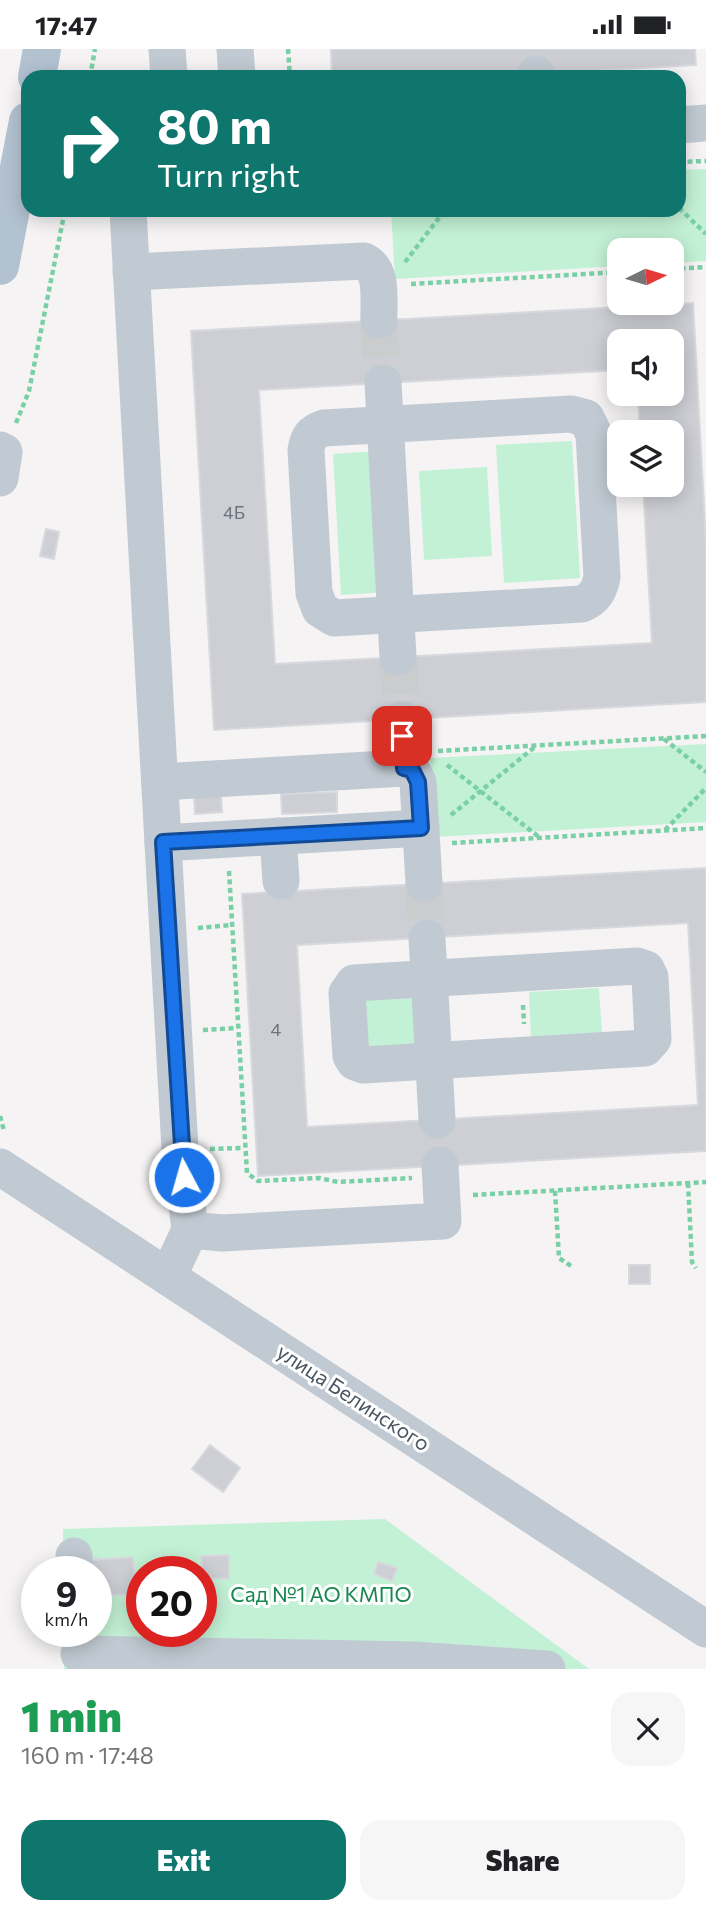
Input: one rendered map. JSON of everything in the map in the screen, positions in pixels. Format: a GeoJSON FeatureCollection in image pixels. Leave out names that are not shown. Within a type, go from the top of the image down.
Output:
{"type":"FeatureCollection","features":[{"type":"Feature","properties":{"kind":"main road"},"geometry":{"type":"LineString","coordinates":[[38,70],[42,49]]}},
{"type":"Feature","properties":{"kind":"main road"},"geometry":{"type":"LineString","coordinates":[[0,266],[21,166]]}},
{"type":"Feature","properties":{"kind":"street"},"geometry":{"type":"LineString","coordinates":[[167,49],[168,70]]}},
{"type":"Feature","properties":{"kind":"street"},"geometry":{"type":"LineString","coordinates":[[235,49],[236,70]]}},
{"type":"Feature","properties":{"kind":"street"},"geometry":{"type":"LineString","coordinates":[[686,124],[706,123]]}},
{"type":"Feature","properties":{"kind":"street"},"geometry":{"type":"LineString","coordinates":[[128,217],[180,1150],[190,1230],[168,1277]]}},
{"type":"Feature","properties":{"kind":"street"},"geometry":{"type":"LineString","coordinates":[[131,272],[358,260],[374,267],[382,297]]}},
{"type":"Feature","properties":{"kind":"street"},"geometry":{"type":"LineString","coordinates":[[383,383],[398,657]]}},
{"type":"Feature","properties":{"kind":"street"},"geometry":{"type":"LineString","coordinates":[[579,415],[590,423],[594,433],[602,577],[600,588],[590,600],[582,604],[396,615],[334,618],[316,603],[306,450],[310,435],[324,428],[579,415]]}},
{"type":"Feature","properties":{"kind":"street"},"geometry":{"type":"LineString","coordinates":[[402,719],[404,768]]}},
{"type":"Feature","properties":{"kind":"street"},"geometry":{"type":"LineString","coordinates":[[160,782],[404,768],[412,770],[418,782],[424,883]]}},
{"type":"Feature","properties":{"kind":"street"},"geometry":{"type":"LineString","coordinates":[[163,842],[278,836],[421,837]]}},
{"type":"Feature","properties":{"kind":"street"},"geometry":{"type":"LineString","coordinates":[[278,836],[281,881]]}},
{"type":"Feature","properties":{"kind":"street"},"geometry":{"type":"LineString","coordinates":[[427,937],[437,1120]]}},
{"type":"Feature","properties":{"kind":"street"},"geometry":{"type":"LineString","coordinates":[[642,967],[649,972],[650,977],[653,1039],[650,1046],[642,1049],[363,1065],[355,1062],[351,1056],[347,993],[351,985],[359,982],[429,978],[642,967]]}},
{"type":"Feature","properties":{"kind":"street","name":"улица Белинского"},"geometry":{"type":"LineString","coordinates":[[0,1167],[706,1629]]}},
{"type":"Feature","properties":{"kind":"street"},"geometry":{"type":"LineString","coordinates":[[190,1230],[222,1233],[443,1221],[441,1181]]}},
{"type":"Feature","properties":{"kind":"street"},"geometry":{"type":"LineString","coordinates":[[78,1651],[415,1660],[547,1669]]}},
{"type":"Feature","properties":{"kind":"path"},"geometry":{"type":"LineString","coordinates":[[91,70],[95,49]]}},
{"type":"Feature","properties":{"kind":"path"},"geometry":{"type":"LineString","coordinates":[[288,49],[290,70]]}},
{"type":"Feature","properties":{"kind":"path"},"geometry":{"type":"LineString","coordinates":[[686,162],[706,161]]}},
{"type":"Feature","properties":{"kind":"path"},"geometry":{"type":"LineString","coordinates":[[686,215],[706,234]]}},
{"type":"Feature","properties":{"kind":"path"},"geometry":{"type":"LineString","coordinates":[[1,460],[29,391],[64,217]]}},
{"type":"Feature","properties":{"kind":"path"},"geometry":{"type":"LineString","coordinates":[[382,297],[440,217]]}},
{"type":"Feature","properties":{"kind":"path"},"geometry":{"type":"LineString","coordinates":[[684,268],[706,267]]}},
{"type":"Feature","properties":{"kind":"path"},"geometry":{"type":"LineString","coordinates":[[382,297],[607,273]]}},
{"type":"Feature","properties":{"kind":"path"},"geometry":{"type":"LineString","coordinates":[[540,838],[430,751],[706,736]]}},
{"type":"Feature","properties":{"kind":"path"},"geometry":{"type":"LineString","coordinates":[[664,738],[706,772]]}},
{"type":"Feature","properties":{"kind":"path"},"geometry":{"type":"LineString","coordinates":[[421,837],[537,745]]}},
{"type":"Feature","properties":{"kind":"path"},"geometry":{"type":"LineString","coordinates":[[664,831],[706,788]]}},
{"type":"Feature","properties":{"kind":"path"},"geometry":{"type":"LineString","coordinates":[[421,837],[540,838],[706,828]]}},
{"type":"Feature","properties":{"kind":"path"},"geometry":{"type":"LineString","coordinates":[[227,839],[247,1173],[258,1181],[319,1178],[338,1182],[416,1178],[555,1191],[706,1182]]}},
{"type":"Feature","properties":{"kind":"path"},"geometry":{"type":"LineString","coordinates":[[521,972],[526,1056]]}},
{"type":"Feature","properties":{"kind":"path"},"geometry":{"type":"LineString","coordinates":[[0,1116],[4,1132]]}},
{"type":"Feature","properties":{"kind":"path"},"geometry":{"type":"LineString","coordinates":[[688,1183],[692,1261],[696,1268]]}},
{"type":"Feature","properties":{"kind":"path"},"geometry":{"type":"LineString","coordinates":[[555,1191],[559,1258],[571,1266]]}},
{"type":"Feature","properties":{"kind":"green space"},"geometry":{"type":"Polygon","coordinates":[[[706,169],[706,261],[684,262],[684,238],[607,238],[607,267],[395,279],[391,217],[686,217],[686,170],[706,169]]]}},
{"type":"Feature","properties":{"kind":"green space"},"geometry":{"type":"Polygon","coordinates":[[[572,441],[580,578],[504,583],[496,445],[572,441]]]}},
{"type":"Feature","properties":{"kind":"green space"},"geometry":{"type":"Polygon","coordinates":[[[379,451],[387,592],[341,595],[333,454],[379,451]]]}},
{"type":"Feature","properties":{"kind":"green space"},"geometry":{"type":"Polygon","coordinates":[[[487,467],[492,556],[424,560],[419,471],[487,467]]]}},
{"type":"Feature","properties":{"kind":"green space"},"geometry":{"type":"Polygon","coordinates":[[[706,744],[706,822],[434,837],[430,758],[706,744]]]}},
{"type":"Feature","properties":{"kind":"green space"},"geometry":{"type":"Polygon","coordinates":[[[599,988],[602,1034],[531,1038],[529,992],[599,988]]]}},
{"type":"Feature","properties":{"kind":"green space"},"geometry":{"type":"Polygon","coordinates":[[[423,989],[427,1052],[362,1056],[358,993],[423,989]]]}},
{"type":"Feature","properties":{"kind":"green space","name":"Сад №1 АО КМПО"},"geometry":{"type":"Polygon","coordinates":[[[385,1519],[589,1669],[64,1669],[64,1647],[112,1647],[112,1556],[63,1556],[63,1529],[385,1519]]]}},
{"type":"Feature","properties":{"kind":"building"},"geometry":{"type":"Polygon","coordinates":[[[331,49],[695,49],[696,65],[605,70],[332,70],[331,49]]]}},
{"type":"Feature","properties":{"kind":"building"},"geometry":{"type":"Polygon","coordinates":[[[693,303],[706,542],[706,702],[214,730],[191,331],[607,308],[607,315],[684,315],[684,304],[693,303]],[[607,329],[607,371],[259,390],[275,664],[652,643],[644,497],[684,497],[684,420],[639,420],[639,406],[684,406],[684,329],[607,329]]]}},
{"type":"Feature","properties":{"kind":"building"},"geometry":{"type":"Polygon","coordinates":[[[46,529],[59,532],[54,559],[40,556],[46,529]]]}},
{"type":"Feature","properties":{"kind":"building"},"geometry":{"type":"Polygon","coordinates":[[[337,792],[337,812],[282,814],[281,794],[337,792]]]}},
{"type":"Feature","properties":{"kind":"building"},"geometry":{"type":"Polygon","coordinates":[[[221,794],[222,812],[195,814],[194,796],[221,794]]]}},
{"type":"Feature","properties":{"kind":"building"},"geometry":{"type":"Polygon","coordinates":[[[706,868],[706,1151],[258,1176],[242,894],[706,868]],[[688,923],[297,945],[307,1127],[698,1105],[688,923]]]}},
{"type":"Feature","properties":{"kind":"building"},"geometry":{"type":"Polygon","coordinates":[[[629,1265],[650,1265],[650,1284],[629,1284],[629,1265]]]}},
{"type":"Feature","properties":{"kind":"building"},"geometry":{"type":"Polygon","coordinates":[[[210,1445],[240,1468],[223,1492],[192,1469],[210,1445]]]}},
{"type":"Feature","properties":{"kind":"building"},"geometry":{"type":"Polygon","coordinates":[[[229,1555],[229,1578],[217,1578],[217,1556],[201,1556],[229,1555]]]}},
{"type":"Feature","properties":{"kind":"building"},"geometry":{"type":"Polygon","coordinates":[[[126,1558],[126,1594],[112,1595],[112,1559],[126,1558]]]}},
{"type":"Feature","properties":{"kind":"building"},"geometry":{"type":"Polygon","coordinates":[[[378,1562],[397,1568],[392,1581],[374,1574],[378,1562]]]}},
{"type":"Feature","properties":{"kind":"tunnel"},"geometry":{"type":"LineString","coordinates":[[379,320],[383,383]]}},
{"type":"Feature","properties":{"kind":"tunnel"},"geometry":{"type":"LineString","coordinates":[[398,657],[402,719]]}},
{"type":"Feature","properties":{"kind":"tunnel"},"geometry":{"type":"LineString","coordinates":[[424,883],[427,938]]}},
{"type":"Feature","properties":{"kind":"route"},"geometry":{"type":"LineString","coordinates":[[184,1177],[180,1150],[163,842],[421,828],[418,782],[416,774],[404,768],[402,736]]}}]}
